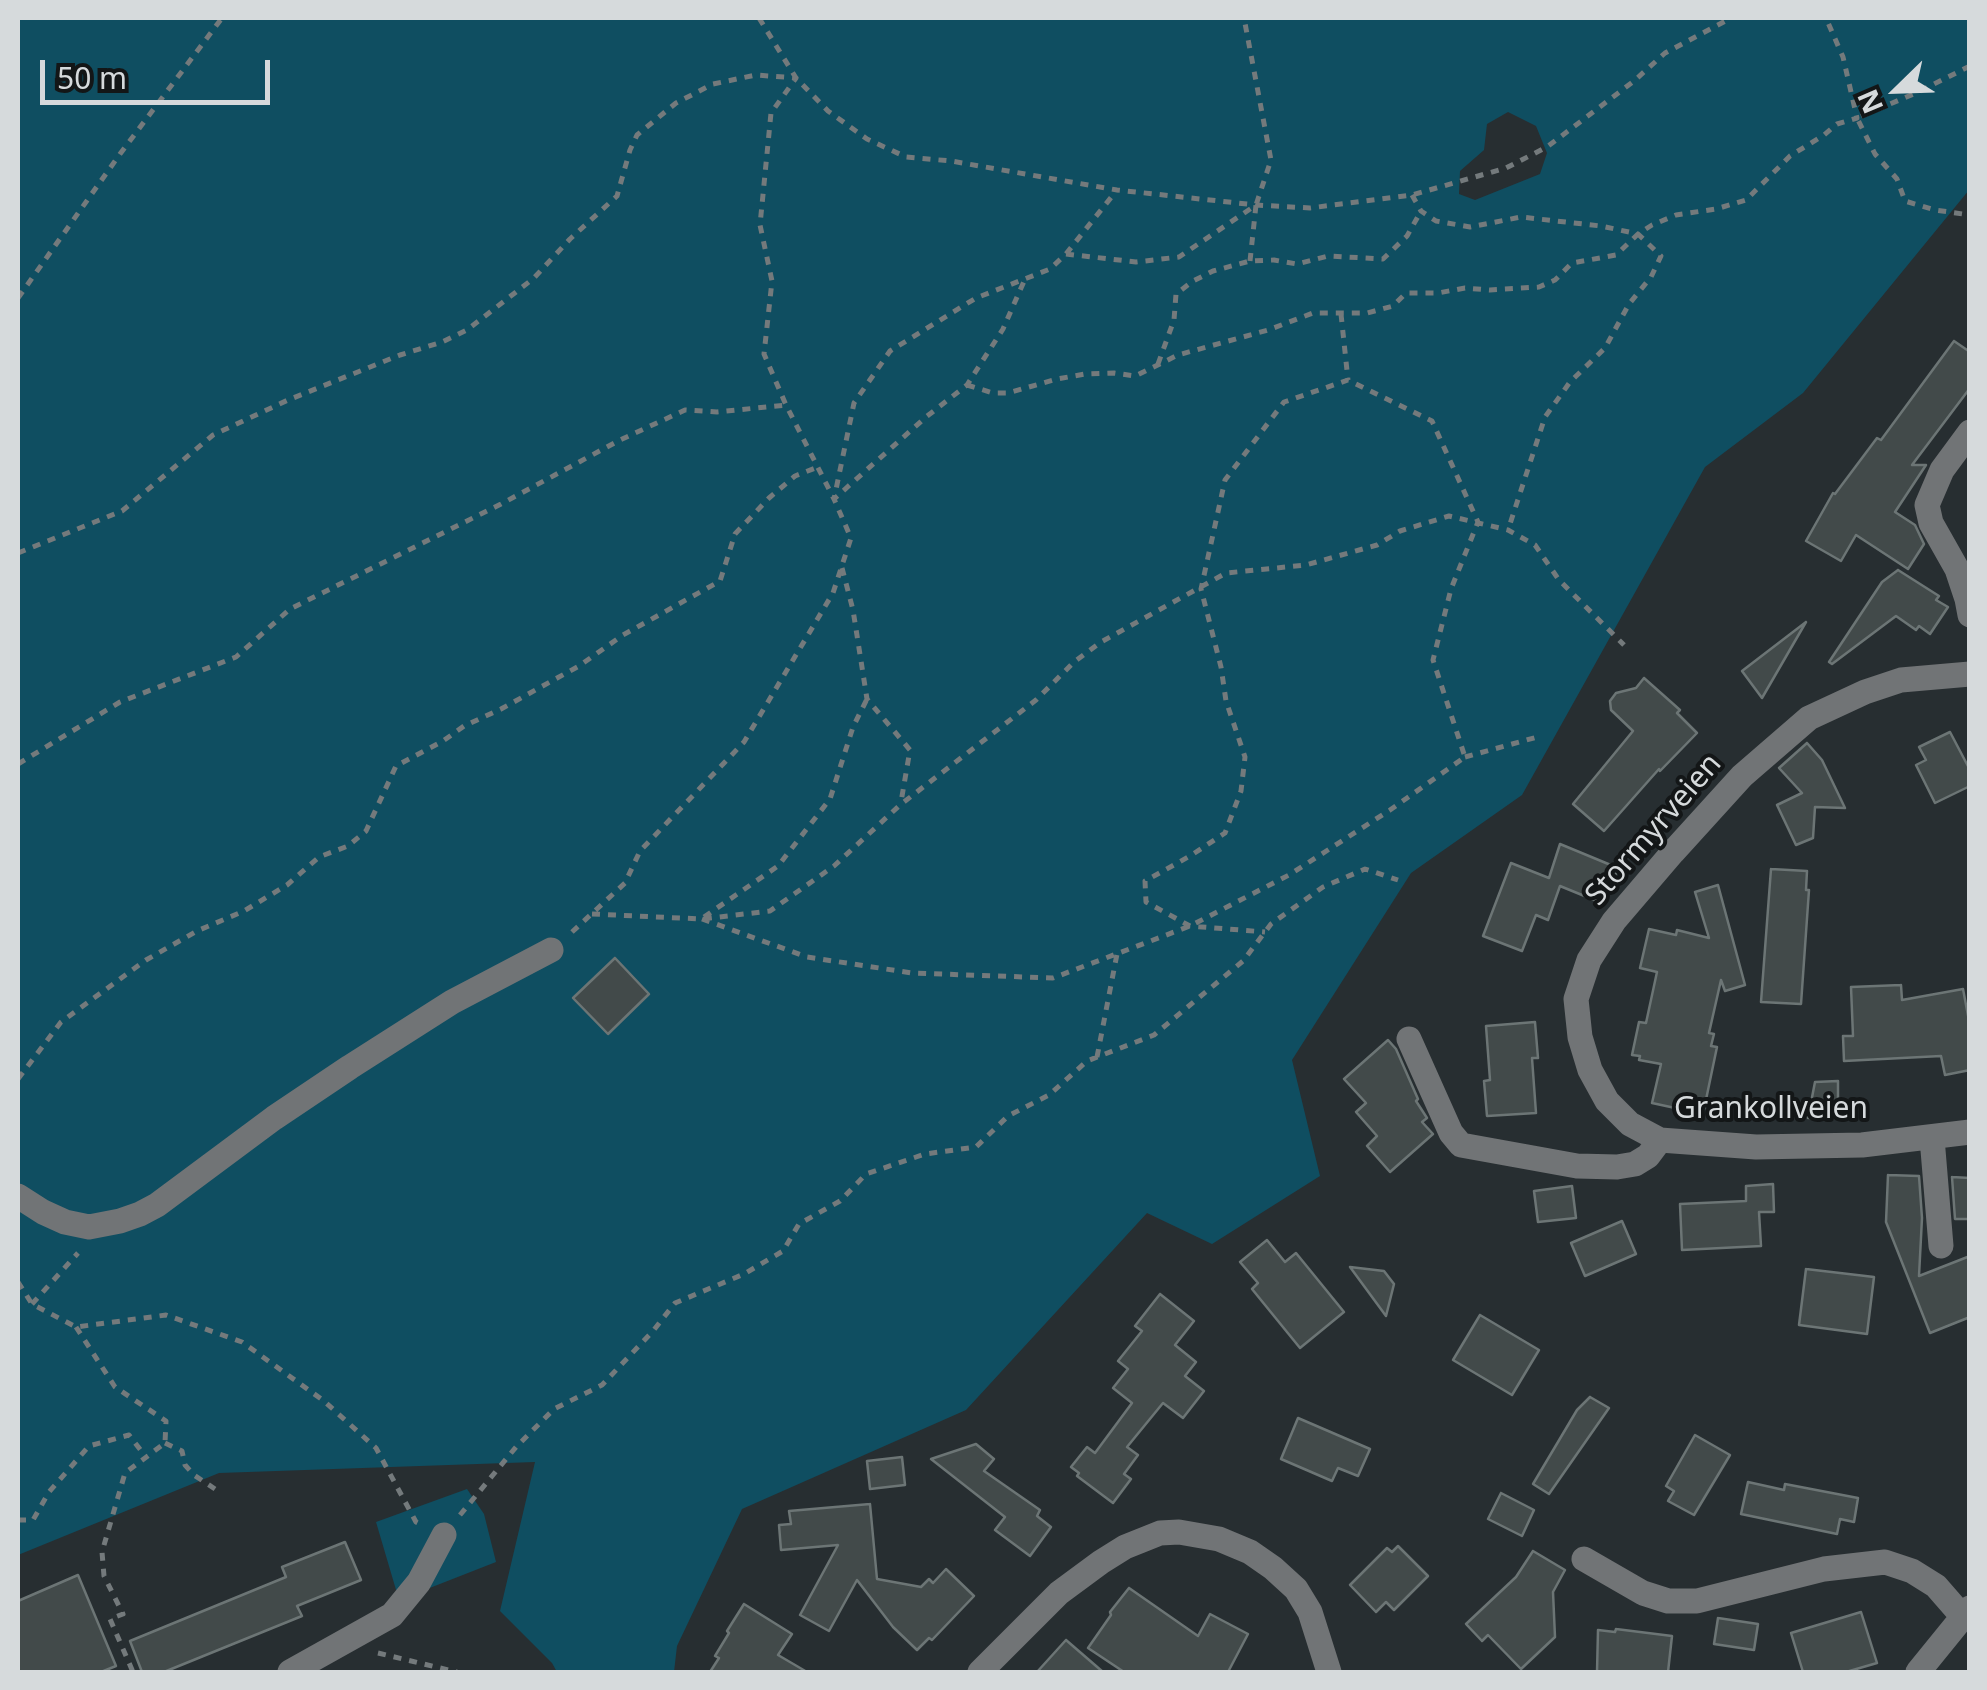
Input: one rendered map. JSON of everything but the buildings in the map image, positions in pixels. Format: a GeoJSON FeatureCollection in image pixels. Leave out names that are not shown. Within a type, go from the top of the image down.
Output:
{"type":"FeatureCollection","features":[{"type":"Feature","properties":{"kind":"street"},"geometry":{"type":"LineString","coordinates":[[1970,432],[1942,470],[1927,505],[1931,523],[1956,569],[1970,615]]}},
{"type":"Feature","properties":{"kind":"street","name":"Stormyrveien"},"geometry":{"type":"LineString","coordinates":[[1660,1140],[1630,1124],[1607,1101],[1590,1070],[1580,1037],[1576,999],[1589,960],[1614,922],[1742,776],[1808,718],[1900,680],[1970,674]]}},
{"type":"Feature","properties":{"kind":"street"},"geometry":{"type":"LineString","coordinates":[[18,1196],[65,1222],[89,1227],[120,1221],[157,1205],[274,1118],[452,1002],[551,950]]}},
{"type":"Feature","properties":{"kind":"street","name":"Grankollveien"},"geometry":{"type":"LineString","coordinates":[[1410,1039],[1451,1133],[1461,1144],[1577,1166],[1635,1164],[1648,1156],[1660,1140],[1756,1147],[1862,1144],[1970,1132]]}},
{"type":"Feature","properties":{"kind":"street"},"geometry":{"type":"LineString","coordinates":[[1932,1138],[1941,1246]]}},
{"type":"Feature","properties":{"kind":"street"},"geometry":{"type":"LineString","coordinates":[[980,1672],[1060,1592],[1100,1562],[1125,1546],[1160,1533],[1180,1532],[1250,1552],[1296,1589],[1310,1612],[1328,1672]]}},
{"type":"Feature","properties":{"kind":"street"},"geometry":{"type":"LineString","coordinates":[[290,1672],[392,1615],[419,1582],[444,1534]]}},
{"type":"Feature","properties":{"kind":"street"},"geometry":{"type":"LineString","coordinates":[[1584,1559],[1643,1593],[1668,1602],[1696,1601],[1824,1569],[1886,1562],[1912,1571],[1966,1612],[1918,1672]]}},
{"type":"Feature","properties":{"kind":"path"},"geometry":{"type":"LineString","coordinates":[[18,298],[222,18]]}},
{"type":"Feature","properties":{"kind":"path"},"geometry":{"type":"LineString","coordinates":[[759,18],[796,78],[828,111],[868,140],[906,157],[952,161],[1117,190],[1310,208],[1412,195],[1506,168],[1547,146],[1665,53],[1731,18]]}},
{"type":"Feature","properties":{"kind":"path"},"geometry":{"type":"LineString","coordinates":[[1244,18],[1271,160],[1256,205],[1250,262]]}},
{"type":"Feature","properties":{"kind":"path"},"geometry":{"type":"LineString","coordinates":[[1826,18],[1842,56],[1857,118],[1875,154],[1896,178],[1906,201],[1970,214]]}},
{"type":"Feature","properties":{"kind":"path"},"geometry":{"type":"LineString","coordinates":[[967,384],[1008,393],[1084,374],[1114,372],[1135,376],[1202,346],[1268,330],[1313,313],[1367,313],[1393,306],[1406,293],[1539,287],[1572,264],[1616,256],[1652,225],[1676,215],[1746,200],[1790,156],[1837,124],[1916,93],[1970,66]]}},
{"type":"Feature","properties":{"kind":"path"},"geometry":{"type":"LineString","coordinates":[[18,553],[122,511],[214,435],[288,400],[467,330],[534,278],[570,238],[617,196],[638,135],[676,103],[712,84],[756,74],[796,78]]}},
{"type":"Feature","properties":{"kind":"path"},"geometry":{"type":"LineString","coordinates":[[551,950],[625,883],[640,850],[744,742],[833,592],[851,538],[764,354],[772,282],[760,224],[771,113],[796,78]]}},
{"type":"Feature","properties":{"kind":"path"},"geometry":{"type":"LineString","coordinates":[[834,499],[854,403],[890,352],[976,298],[1050,269],[1117,190]]}},
{"type":"Feature","properties":{"kind":"path"},"geometry":{"type":"LineString","coordinates":[[1412,195],[1421,211],[1436,220],[1470,227],[1521,217],[1601,226],[1638,234],[1661,256],[1605,348],[1570,382],[1545,417],[1508,530]]}},
{"type":"Feature","properties":{"kind":"path"},"geometry":{"type":"LineString","coordinates":[[1066,254],[1136,262],[1180,257],[1256,205]]}},
{"type":"Feature","properties":{"kind":"path"},"geometry":{"type":"LineString","coordinates":[[1158,364],[1174,320],[1176,294],[1194,281],[1250,262],[1274,260],[1297,264],[1328,256],[1384,259],[1406,236],[1421,211]]}},
{"type":"Feature","properties":{"kind":"path"},"geometry":{"type":"LineString","coordinates":[[834,499],[967,384],[1003,329],[1025,279]]}},
{"type":"Feature","properties":{"kind":"path"},"geometry":{"type":"LineString","coordinates":[[1341,313],[1348,380]]}},
{"type":"Feature","properties":{"kind":"path"},"geometry":{"type":"LineString","coordinates":[[1265,932],[1190,926],[1146,902],[1145,880],[1225,833],[1240,791],[1245,757],[1226,700],[1201,589],[1225,480],[1284,402],[1348,380],[1432,421],[1478,522],[1451,589],[1433,660],[1464,757]]}},
{"type":"Feature","properties":{"kind":"path"},"geometry":{"type":"LineString","coordinates":[[18,764],[120,702],[236,657],[290,610],[685,410],[718,412],[786,404]]}},
{"type":"Feature","properties":{"kind":"path"},"geometry":{"type":"LineString","coordinates":[[18,1079],[60,1022],[146,960],[196,931],[244,911],[287,885],[320,857],[348,846],[366,831],[396,766],[579,666],[623,635],[720,581],[735,534],[795,476],[818,467]]}},
{"type":"Feature","properties":{"kind":"path"},"geometry":{"type":"LineString","coordinates":[[592,914],[702,919],[770,911],[834,866],[900,805],[1036,700],[1074,662],[1101,642],[1226,574],[1306,565],[1378,545],[1400,531],[1449,516],[1508,530],[1535,545],[1559,580],[1624,645]]}},
{"type":"Feature","properties":{"kind":"path"},"geometry":{"type":"LineString","coordinates":[[842,568],[868,699],[910,750],[900,805]]}},
{"type":"Feature","properties":{"kind":"path"},"geometry":{"type":"LineString","coordinates":[[702,919],[778,866],[830,799],[852,727],[868,699]]}},
{"type":"Feature","properties":{"kind":"path"},"geometry":{"type":"LineString","coordinates":[[702,919],[808,957],[912,973],[1054,978],[1190,926],[1289,875],[1464,757],[1540,736]]}},
{"type":"Feature","properties":{"kind":"path"},"geometry":{"type":"LineString","coordinates":[[76,1327],[166,1315],[242,1342],[324,1401],[376,1448],[416,1522],[444,1534],[516,1447],[554,1409],[602,1385],[675,1303],[744,1274],[783,1251],[799,1224],[840,1201],[866,1174],[925,1154],[976,1147],[1008,1116],[1049,1095],[1088,1061],[1154,1035],[1243,962],[1271,924],[1323,887],[1365,869],[1398,880]]}},
{"type":"Feature","properties":{"kind":"path"},"geometry":{"type":"LineString","coordinates":[[1097,1057],[1117,954]]}},
{"type":"Feature","properties":{"kind":"path"},"geometry":{"type":"LineString","coordinates":[[32,1304],[84,1247],[120,1221]]}},
{"type":"Feature","properties":{"kind":"path"},"geometry":{"type":"LineString","coordinates":[[18,1282],[32,1304],[76,1327],[115,1387],[166,1422],[165,1443],[125,1473],[102,1552],[104,1576],[122,1614],[110,1619],[133,1672]]}},
{"type":"Feature","properties":{"kind":"path"},"geometry":{"type":"LineString","coordinates":[[18,1520],[33,1520],[48,1492],[89,1446],[130,1435],[146,1458]]}},
{"type":"Feature","properties":{"kind":"path"},"geometry":{"type":"LineString","coordinates":[[165,1443],[182,1451],[185,1464],[194,1475],[215,1489]]}},
{"type":"Feature","properties":{"kind":"path"},"geometry":{"type":"LineString","coordinates":[[342,1644],[457,1672]]}},
{"type":"Feature","properties":{"kind":"shaded area"},"geometry":{"type":"Polygon","coordinates":[[[18,18],[1969,18],[1969,190],[1803,393],[1705,467],[1522,795],[1411,873],[1292,1060],[1320,1176],[1212,1244],[1147,1213],[966,1410],[742,1509],[677,1646],[674,1672],[557,1672],[500,1611],[535,1462],[219,1473],[18,1555],[18,18]],[[1508,112],[1487,124],[1484,150],[1460,171],[1459,194],[1475,200],[1540,174],[1547,153],[1536,126],[1508,112]]]}},
{"type":"Feature","properties":{"kind":"shaded area"},"geometry":{"type":"Polygon","coordinates":[[[467,1489],[484,1514],[496,1562],[399,1600],[376,1522],[467,1489]]]}}]}
